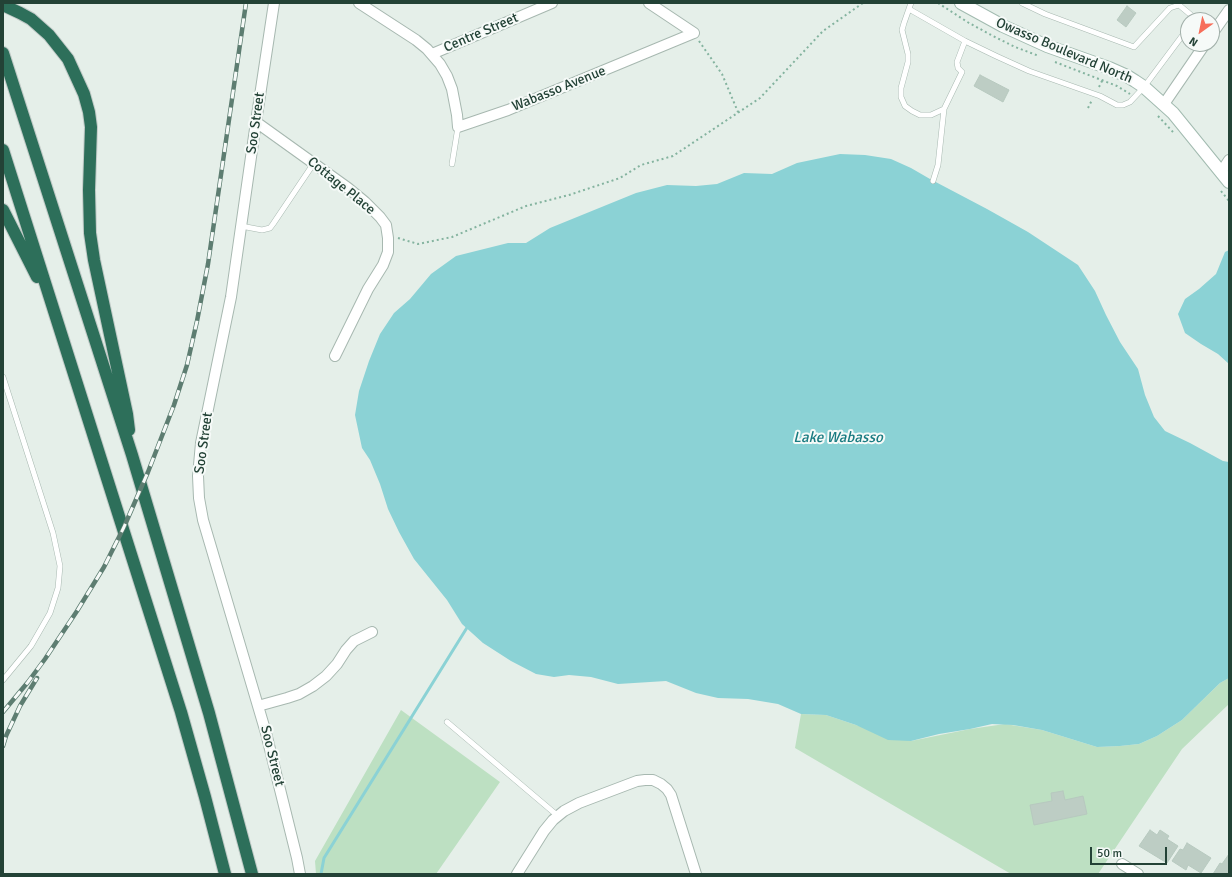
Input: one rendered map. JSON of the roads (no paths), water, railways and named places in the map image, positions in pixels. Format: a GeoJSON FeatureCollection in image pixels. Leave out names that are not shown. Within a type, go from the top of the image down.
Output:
{"type":"FeatureCollection","features":[{"type":"Feature","properties":{"kind":"highway"},"geometry":{"type":"LineString","coordinates":[[7,7],[31,19],[59,46],[68,59],[84,94],[89,112],[91,133],[89,190],[91,240],[127,414],[132,455]]}},
{"type":"Feature","properties":{"kind":"highway"},"geometry":{"type":"LineString","coordinates":[[3,53],[132,455],[209,714],[252,874]]}},
{"type":"Feature","properties":{"kind":"highway"},"geometry":{"type":"LineString","coordinates":[[3,150],[181,712],[225,874]]}},
{"type":"Feature","properties":{"kind":"highway"},"geometry":{"type":"LineString","coordinates":[[3,210],[53,307]]}},
{"type":"Feature","properties":{"kind":"street","name":"Soo Street"},"geometry":{"type":"LineString","coordinates":[[274,3],[231,297],[200,451],[198,476],[203,520],[207,536],[266,732],[294,843],[300,874]]}},
{"type":"Feature","properties":{"kind":"street"},"geometry":{"type":"LineString","coordinates":[[358,3],[416,40],[432,54],[447,76],[452,89],[458,127]]}},
{"type":"Feature","properties":{"kind":"street","name":"Centre Street"},"geometry":{"type":"LineString","coordinates":[[432,54],[552,3]]}},
{"type":"Feature","properties":{"kind":"street","name":"Wabasso Avenue"},"geometry":{"type":"LineString","coordinates":[[458,127],[508,110],[694,33],[649,3]]}},
{"type":"Feature","properties":{"kind":"street","name":"Owasso Boulevard North"},"geometry":{"type":"LineString","coordinates":[[961,3],[1003,26],[1048,46],[1109,68],[1127,76],[1144,87],[1173,113],[1229,182]]}},
{"type":"Feature","properties":{"kind":"street"},"geometry":{"type":"LineString","coordinates":[[1220,23],[1229,10]]}},
{"type":"Feature","properties":{"kind":"street"},"geometry":{"type":"LineString","coordinates":[[1164,104],[1200,52]]}},
{"type":"Feature","properties":{"kind":"street","name":"Cottage Place"},"geometry":{"type":"LineString","coordinates":[[256,122],[314,163],[365,202],[386,225],[388,252],[383,265],[368,289],[335,356]]}},
{"type":"Feature","properties":{"kind":"street"},"geometry":{"type":"LineString","coordinates":[[1221,172],[1229,160]]}},
{"type":"Feature","properties":{"kind":"street"},"geometry":{"type":"LineString","coordinates":[[258,706],[299,694],[313,686],[326,676],[337,664],[354,641],[372,632]]}},
{"type":"Feature","properties":{"kind":"street"},"geometry":{"type":"LineString","coordinates":[[517,874],[544,831],[553,820],[564,811],[579,803],[637,781],[645,780],[653,780],[661,784],[671,795],[696,874]]}},
{"type":"Feature","properties":{"kind":"street"},"geometry":{"type":"LineString","coordinates":[[1122,864],[1138,874]]}},
{"type":"Feature","properties":{"kind":"lane"},"geometry":{"type":"LineString","coordinates":[[912,3],[902,30],[908,54],[908,62],[903,76],[901,97],[905,106],[912,112],[920,115],[931,115],[944,109]]}},
{"type":"Feature","properties":{"kind":"lane"},"geometry":{"type":"LineString","coordinates":[[1022,3],[1045,14],[1134,47],[1170,8],[1179,5],[1187,12]]}},
{"type":"Feature","properties":{"kind":"lane"},"geometry":{"type":"LineString","coordinates":[[909,9],[965,41],[1029,71],[1100,96],[1118,105],[1123,105],[1130,102],[1144,87],[1180,39]]}},
{"type":"Feature","properties":{"kind":"lane"},"geometry":{"type":"LineString","coordinates":[[933,181],[938,165],[944,109],[962,72],[958,68],[957,62],[965,41]]}},
{"type":"Feature","properties":{"kind":"lane"},"geometry":{"type":"LineString","coordinates":[[452,164],[458,127]]}},
{"type":"Feature","properties":{"kind":"lane"},"geometry":{"type":"LineString","coordinates":[[241,226],[262,230],[270,228],[314,163]]}},
{"type":"Feature","properties":{"kind":"lane"},"geometry":{"type":"LineString","coordinates":[[3,377],[53,533],[60,566],[58,588],[50,613],[31,646],[3,680]]}},
{"type":"Feature","properties":{"kind":"lane"},"geometry":{"type":"LineString","coordinates":[[447,722],[558,816]]}},
{"type":"Feature","properties":{"kind":"water","name":"Lake Wabasso"},"geometry":{"type":"Polygon","coordinates":[[[840,154],[865,155],[891,159],[911,168],[1028,232],[1078,265],[1095,291],[1120,342],[1138,369],[1145,395],[1154,417],[1165,431],[1223,461],[1229,462],[1229,678],[1220,683],[1182,720],[1157,736],[1139,744],[1097,747],[1042,730],[1013,725],[992,724],[911,741],[888,740],[856,725],[826,715],[801,714],[778,704],[748,699],[718,698],[696,693],[666,681],[618,684],[591,677],[569,675],[554,677],[536,674],[511,661],[483,643],[462,624],[447,600],[414,559],[399,532],[388,509],[370,460],[362,448],[355,415],[359,391],[380,334],[394,313],[410,299],[431,274],[456,256],[508,243],[526,243],[550,228],[636,193],[667,185],[696,186],[717,184],[744,173],[772,174],[797,163],[840,154]]]}},
{"type":"Feature","properties":{"kind":"water"},"geometry":{"type":"Polygon","coordinates":[[[1229,250],[1229,364],[1218,354],[1185,333],[1178,314],[1185,299],[1216,274],[1225,252],[1229,250]]]}},
{"type":"Feature","properties":{"kind":"waterway"},"geometry":{"type":"LineString","coordinates":[[321,874],[324,858],[468,626]]}},
{"type":"Feature","properties":{"kind":"railway"},"geometry":{"type":"LineString","coordinates":[[3,712],[45,659],[104,567],[124,527],[148,472],[174,405],[187,365],[208,264],[246,3]]}},
{"type":"Feature","properties":{"kind":"railway"},"geometry":{"type":"LineString","coordinates":[[3,746],[20,706],[37,678]]}}]}
